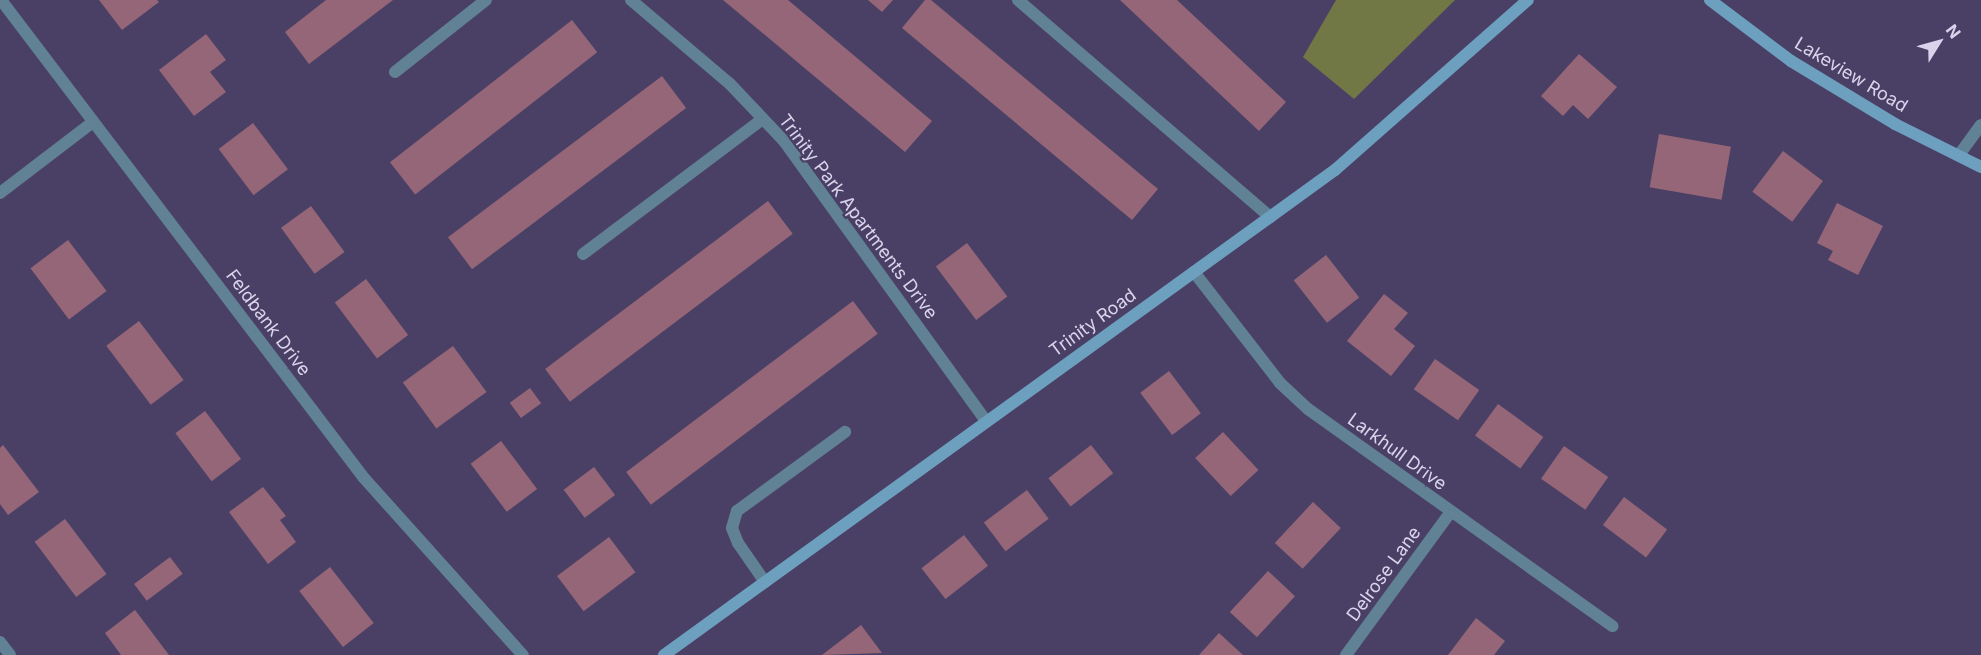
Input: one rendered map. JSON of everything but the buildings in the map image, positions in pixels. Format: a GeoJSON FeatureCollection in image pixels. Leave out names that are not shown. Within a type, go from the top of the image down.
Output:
{"type":"FeatureCollection","features":[{"type":"Feature","properties":{"kind":"street","name":"Feldbank Drive"},"geometry":{"type":"LineString","coordinates":[[1,0],[364,478],[523,655]]}},
{"type":"Feature","properties":{"kind":"street"},"geometry":{"type":"LineString","coordinates":[[395,72],[486,0]]}},
{"type":"Feature","properties":{"kind":"street","name":"Trinity Park Apartments Drive"},"geometry":{"type":"LineString","coordinates":[[631,0],[730,84],[784,141],[986,421]]}},
{"type":"Feature","properties":{"kind":"street"},"geometry":{"type":"LineString","coordinates":[[1018,0],[1270,217]]}},
{"type":"Feature","properties":{"kind":"street","name":"Trinity Road"},"geometry":{"type":"LineString","coordinates":[[664,655],[1270,217],[1395,121],[1528,0]]}},
{"type":"Feature","properties":{"kind":"street","name":"Lakeview Road"},"geometry":{"type":"LineString","coordinates":[[1710,0],[1791,61],[1895,124],[1981,167]]}},
{"type":"Feature","properties":{"kind":"street"},"geometry":{"type":"LineString","coordinates":[[583,254],[764,119]]}},
{"type":"Feature","properties":{"kind":"street"},"geometry":{"type":"LineString","coordinates":[[0,193],[93,122]]}},
{"type":"Feature","properties":{"kind":"street"},"geometry":{"type":"LineString","coordinates":[[1959,155],[1981,125]]}},
{"type":"Feature","properties":{"kind":"street","name":"Larkhull Drive"},"geometry":{"type":"LineString","coordinates":[[1194,272],[1228,320],[1301,402],[1450,513],[1612,626]]}},
{"type":"Feature","properties":{"kind":"street"},"geometry":{"type":"LineString","coordinates":[[765,582],[738,543],[732,528],[737,511],[845,432]]}},
{"type":"Feature","properties":{"kind":"street","name":"Delrose Lane"},"geometry":{"type":"LineString","coordinates":[[1346,655],[1450,513]]}},
{"type":"Feature","properties":{"kind":"street"},"geometry":{"type":"LineString","coordinates":[[0,642],[10,655]]}},
{"type":"Feature","properties":{"kind":"green space"},"geometry":{"type":"Polygon","coordinates":[[[1336,0],[1455,0],[1354,99],[1303,57],[1336,0]]]}}]}
